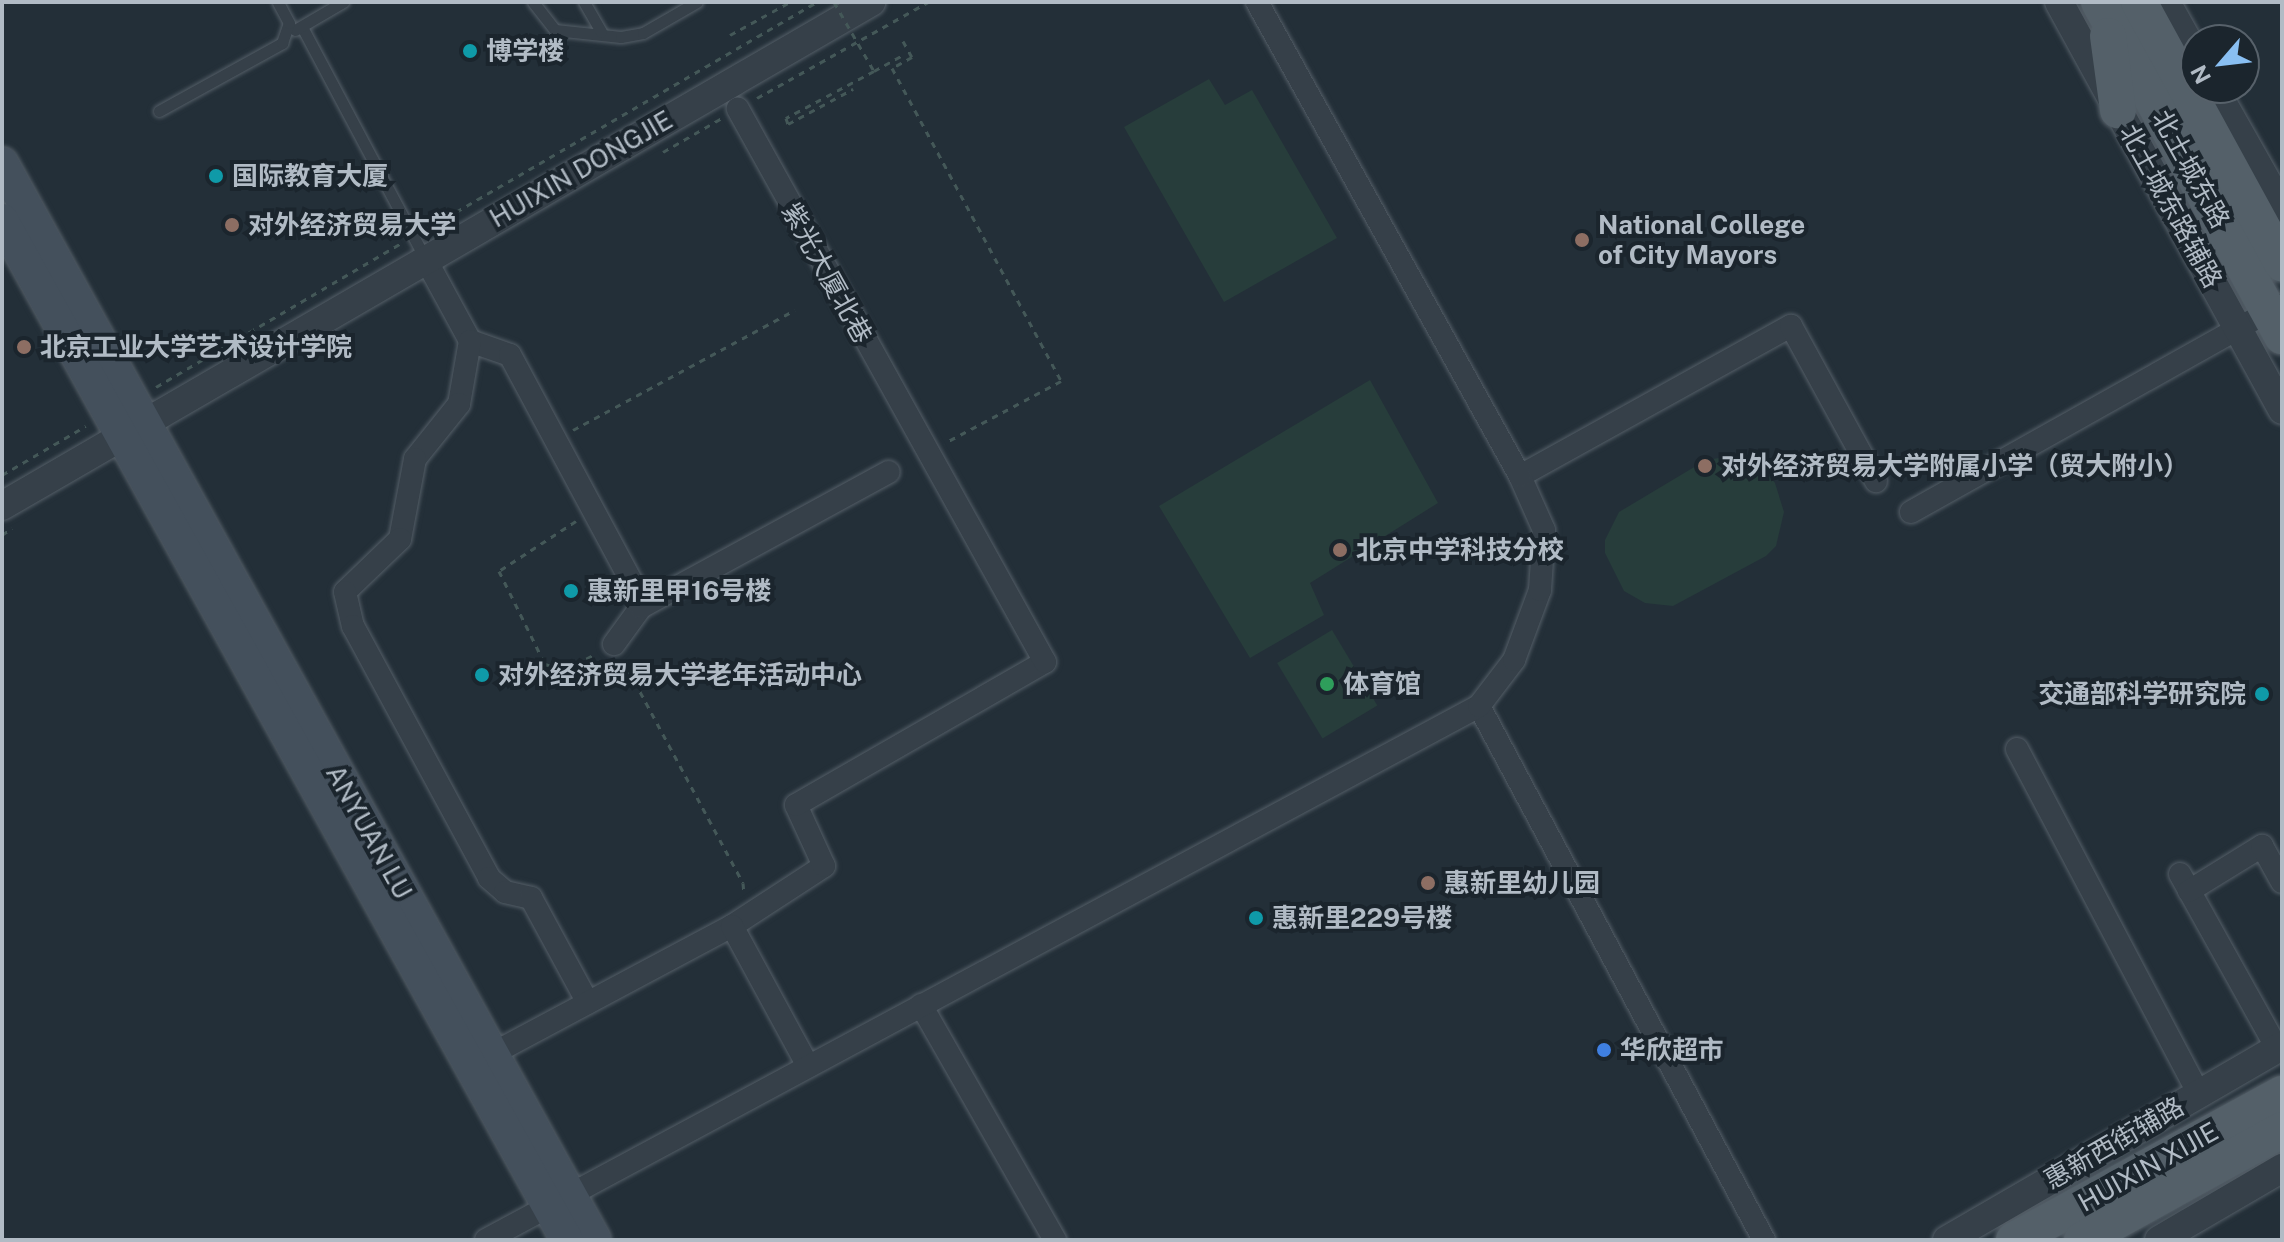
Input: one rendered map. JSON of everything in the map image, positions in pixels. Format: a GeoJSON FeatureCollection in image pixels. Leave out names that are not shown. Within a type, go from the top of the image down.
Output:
{"type":"FeatureCollection","features":[{"type":"Feature","properties":{"kind":"main road"},"geometry":{"type":"LineString","coordinates":[[2114,6],[2118,110]]}},
{"type":"Feature","properties":{"kind":"main road","name":"北土城东路"},"geometry":{"type":"LineString","coordinates":[[2114,6],[2282,263]]}},
{"type":"Feature","properties":{"kind":"main road","name":"北土城东路"},"geometry":{"type":"LineString","coordinates":[[2114,6],[2268,320]]}},
{"type":"Feature","properties":{"kind":"main road"},"geometry":{"type":"LineString","coordinates":[[2,163],[133,430]]}},
{"type":"Feature","properties":{"kind":"main road"},"geometry":{"type":"LineString","coordinates":[[2,220],[133,430]]}},
{"type":"Feature","properties":{"kind":"main road","name":"ANYUAN LU"},"geometry":{"type":"LineString","coordinates":[[133,430],[492,1054],[558,1199],[567,1240]]}},
{"type":"Feature","properties":{"kind":"main road","name":"ANYUAN LU"},"geometry":{"type":"LineString","coordinates":[[133,430],[558,1199],[595,1240]]}},
{"type":"Feature","properties":{"kind":"main road","name":"HUIXIN XIJIE"},"geometry":{"type":"LineString","coordinates":[[2014,1240],[2282,1094]]}},
{"type":"Feature","properties":{"kind":"main road","name":"HUIXIN XIJIE"},"geometry":{"type":"LineString","coordinates":[[2082,1240],[2282,1130]]}},
{"type":"Feature","properties":{"kind":"street","name":"HUIXIN DONGJIE"},"geometry":{"type":"LineString","coordinates":[[2,506],[871,2]]}},
{"type":"Feature","properties":{"kind":"street"},"geometry":{"type":"LineString","coordinates":[[486,1240],[1479,706],[1514,660],[1540,590],[1544,530],[1520,476],[1257,2]]}},
{"type":"Feature","properties":{"kind":"street","name":"北土城东路辅路"},"geometry":{"type":"LineString","coordinates":[[2059,2],[2118,110],[2268,320],[2282,410]]}},
{"type":"Feature","properties":{"kind":"street"},"geometry":{"type":"LineString","coordinates":[[2166,2],[2180,27]]}},
{"type":"Feature","properties":{"kind":"street"},"geometry":{"type":"LineString","coordinates":[[2223,104],[2282,208]]}},
{"type":"Feature","properties":{"kind":"street","name":"紫光大厦北巷"},"geometry":{"type":"LineString","coordinates":[[732,926],[824,866],[796,805],[1045,662],[738,109]]}},
{"type":"Feature","properties":{"kind":"street"},"geometry":{"type":"LineString","coordinates":[[425,258],[470,341],[459,404],[415,459],[400,539],[345,592],[353,626],[489,878],[505,892],[531,898],[588,1003]]}},
{"type":"Feature","properties":{"kind":"street"},"geometry":{"type":"LineString","coordinates":[[1911,512],[2268,320]]}},
{"type":"Feature","properties":{"kind":"street"},"geometry":{"type":"LineString","coordinates":[[1520,476],[1791,326],[1876,481]]}},
{"type":"Feature","properties":{"kind":"street"},"geometry":{"type":"LineString","coordinates":[[470,341],[510,355],[590,503],[641,607]]}},
{"type":"Feature","properties":{"kind":"street"},"geometry":{"type":"LineString","coordinates":[[614,644],[641,607],[889,472]]}},
{"type":"Feature","properties":{"kind":"street"},"geometry":{"type":"LineString","coordinates":[[1479,706],[1764,1240]]}},
{"type":"Feature","properties":{"kind":"street"},"geometry":{"type":"LineString","coordinates":[[2017,749],[2199,1094]]}},
{"type":"Feature","properties":{"kind":"street"},"geometry":{"type":"LineString","coordinates":[[2280,1047],[2184,882],[2262,846],[2282,882]]}},
{"type":"Feature","properties":{"kind":"street"},"geometry":{"type":"LineString","coordinates":[[492,1054],[732,926],[808,1066]]}},
{"type":"Feature","properties":{"kind":"street"},"geometry":{"type":"LineString","coordinates":[[921,1005],[1055,1240]]}},
{"type":"Feature","properties":{"kind":"street","name":"惠新西街辅路"},"geometry":{"type":"LineString","coordinates":[[1947,1240],[2280,1047]]}},
{"type":"Feature","properties":{"kind":"street"},"geometry":{"type":"LineString","coordinates":[[2159,1240],[2282,1168]]}},
{"type":"Feature","properties":{"kind":"lane"},"geometry":{"type":"LineString","coordinates":[[278,2],[289,34]]}},
{"type":"Feature","properties":{"kind":"lane"},"geometry":{"type":"LineString","coordinates":[[159,111],[282,43],[289,34],[343,2]]}},
{"type":"Feature","properties":{"kind":"lane"},"geometry":{"type":"LineString","coordinates":[[533,2],[555,30],[601,31],[632,37],[697,2]]}},
{"type":"Feature","properties":{"kind":"lane"},"geometry":{"type":"LineString","coordinates":[[584,2],[601,31]]}},
{"type":"Feature","properties":{"kind":"lane"},"geometry":{"type":"LineString","coordinates":[[302,27],[425,258]]}},
{"type":"Feature","properties":{"kind":"path"},"geometry":{"type":"LineString","coordinates":[[730,35],[790,2]]}},
{"type":"Feature","properties":{"kind":"path"},"geometry":{"type":"LineString","coordinates":[[834,2],[874,71]]}},
{"type":"Feature","properties":{"kind":"path"},"geometry":{"type":"LineString","coordinates":[[903,41],[912,57],[892,68],[1061,381],[922,445]]}},
{"type":"Feature","properties":{"kind":"path"},"geometry":{"type":"LineString","coordinates":[[853,89],[788,124],[786,118],[901,56]]}},
{"type":"Feature","properties":{"kind":"path"},"geometry":{"type":"LineString","coordinates":[[556,440],[795,310]]}},
{"type":"Feature","properties":{"kind":"path"},"geometry":{"type":"LineString","coordinates":[[590,503],[580,519],[503,564],[500,577],[545,664],[557,671],[614,644],[743,883],[743,914],[732,926]]}},
{"type":"Feature","properties":{"kind":"green space"},"geometry":{"type":"Polygon","coordinates":[[[1209,79],[1225,105],[1252,90],[1337,238],[1224,302],[1124,127],[1209,79]]]}},
{"type":"Feature","properties":{"kind":"green space"},"geometry":{"type":"Polygon","coordinates":[[[1370,380],[1438,503],[1310,583],[1324,615],[1250,658],[1159,506],[1370,380]]]}},
{"type":"Feature","properties":{"kind":"green space"},"geometry":{"type":"Polygon","coordinates":[[[1732,456],[1759,464],[1775,483],[1784,512],[1776,546],[1766,556],[1673,606],[1645,603],[1624,591],[1605,553],[1605,540],[1619,512],[1706,460],[1732,456]]]}},
{"type":"Feature","properties":{"kind":"green space","name":"体育馆"},"geometry":{"type":"Polygon","coordinates":[[[1332,630],[1377,705],[1322,738],[1277,663],[1332,630]]]}},
{"type":"Feature","properties":{"kind":"place","name":"博学楼"},"geometry":{"type":"Point","coordinates":[470,51]}},
{"type":"Feature","properties":{"kind":"place","name":"国际教育大厦"},"geometry":{"type":"Point","coordinates":[216,176]}},
{"type":"Feature","properties":{"kind":"place","name":"对外经济贸易大学"},"geometry":{"type":"Point","coordinates":[232,225]}},
{"type":"Feature","properties":{"kind":"place","name":"National College of City Mayors"},"geometry":{"type":"Point","coordinates":[1582,240]}},
{"type":"Feature","properties":{"kind":"place","name":"北京工业大学艺术设计学院"},"geometry":{"type":"Point","coordinates":[24,347]}},
{"type":"Feature","properties":{"kind":"place","name":"对外经济贸易大学附属小学（贸大附小）"},"geometry":{"type":"Point","coordinates":[1705,466]}},
{"type":"Feature","properties":{"kind":"place","name":"北京中学科技分校"},"geometry":{"type":"Point","coordinates":[1340,550]}},
{"type":"Feature","properties":{"kind":"place","name":"惠新里甲16号楼"},"geometry":{"type":"Point","coordinates":[571,591]}},
{"type":"Feature","properties":{"kind":"place","name":"对外经济贸易大学老年活动中心"},"geometry":{"type":"Point","coordinates":[482,675]}},
{"type":"Feature","properties":{"kind":"place","name":"体育馆"},"geometry":{"type":"Point","coordinates":[1327,684]}},
{"type":"Feature","properties":{"kind":"place","name":"交通部科学研究院"},"geometry":{"type":"Point","coordinates":[2262,694]}},
{"type":"Feature","properties":{"kind":"place","name":"惠新里幼儿园"},"geometry":{"type":"Point","coordinates":[1428,883]}},
{"type":"Feature","properties":{"kind":"place","name":"惠新里229号楼"},"geometry":{"type":"Point","coordinates":[1256,918]}},
{"type":"Feature","properties":{"kind":"place","name":"华欣超市"},"geometry":{"type":"Point","coordinates":[1604,1050]}}]}
